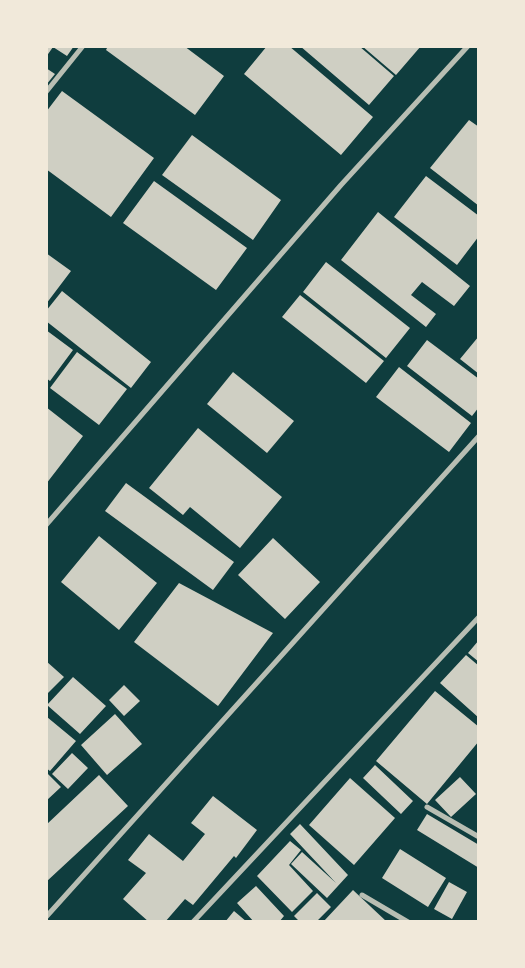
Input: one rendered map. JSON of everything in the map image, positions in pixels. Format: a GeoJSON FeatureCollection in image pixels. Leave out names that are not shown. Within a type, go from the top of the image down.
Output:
{"type":"FeatureCollection","features":[{"type":"Feature","properties":{"kind":"street"},"geometry":{"type":"LineString","coordinates":[[46,92],[83,46]]}},
{"type":"Feature","properties":{"kind":"street"},"geometry":{"type":"LineString","coordinates":[[46,525],[341,185],[468,46]]}},
{"type":"Feature","properties":{"kind":"street"},"geometry":{"type":"LineString","coordinates":[[46,917],[479,436]]}},
{"type":"Feature","properties":{"kind":"street"},"geometry":{"type":"LineString","coordinates":[[193,922],[479,617]]}},
{"type":"Feature","properties":{"kind":"street"},"geometry":{"type":"LineString","coordinates":[[427,807],[479,837]]}},
{"type":"Feature","properties":{"kind":"street"},"geometry":{"type":"LineString","coordinates":[[362,895],[408,922]]}},
{"type":"Feature","properties":{"kind":"building"},"geometry":{"type":"Polygon","coordinates":[[[46,46],[74,46],[67,56],[53,47],[46,57],[46,46]]]}},
{"type":"Feature","properties":{"kind":"building"},"geometry":{"type":"Polygon","coordinates":[[[108,46],[184,46],[224,76],[195,115],[106,50],[108,46]]]}},
{"type":"Feature","properties":{"kind":"building"},"geometry":{"type":"Polygon","coordinates":[[[267,46],[289,46],[373,117],[341,155],[244,74],[267,46]]]}},
{"type":"Feature","properties":{"kind":"building"},"geometry":{"type":"Polygon","coordinates":[[[300,46],[359,46],[394,76],[369,105],[300,46]]]}},
{"type":"Feature","properties":{"kind":"building"},"geometry":{"type":"Polygon","coordinates":[[[362,46],[421,46],[396,75],[362,46]]]}},
{"type":"Feature","properties":{"kind":"building"},"geometry":{"type":"Polygon","coordinates":[[[46,68],[55,74],[46,85],[46,68]]]}},
{"type":"Feature","properties":{"kind":"building"},"geometry":{"type":"Polygon","coordinates":[[[62,91],[154,158],[111,217],[46,169],[46,112],[62,91]]]}},
{"type":"Feature","properties":{"kind":"building"},"geometry":{"type":"Polygon","coordinates":[[[469,120],[479,127],[479,206],[430,168],[469,120]]]}},
{"type":"Feature","properties":{"kind":"building"},"geometry":{"type":"Polygon","coordinates":[[[192,135],[281,200],[253,240],[162,175],[192,135]]]}},
{"type":"Feature","properties":{"kind":"building"},"geometry":{"type":"Polygon","coordinates":[[[426,176],[479,216],[479,236],[457,265],[394,217],[426,176]]]}},
{"type":"Feature","properties":{"kind":"building"},"geometry":{"type":"Polygon","coordinates":[[[154,181],[247,248],[216,290],[123,223],[154,181]]]}},
{"type":"Feature","properties":{"kind":"building"},"geometry":{"type":"Polygon","coordinates":[[[378,212],[470,286],[454,306],[422,282],[411,295],[436,314],[426,327],[341,260],[378,212]]]}},
{"type":"Feature","properties":{"kind":"building"},"geometry":{"type":"Polygon","coordinates":[[[46,253],[71,271],[46,304],[46,253]]]}},
{"type":"Feature","properties":{"kind":"building"},"geometry":{"type":"Polygon","coordinates":[[[326,262],[410,328],[386,358],[303,292],[326,262]]]}},
{"type":"Feature","properties":{"kind":"building"},"geometry":{"type":"Polygon","coordinates":[[[62,291],[151,362],[131,388],[46,321],[46,311],[62,291]]]}},
{"type":"Feature","properties":{"kind":"building"},"geometry":{"type":"Polygon","coordinates":[[[300,295],[384,361],[366,383],[282,317],[300,295]]]}},
{"type":"Feature","properties":{"kind":"building"},"geometry":{"type":"Polygon","coordinates":[[[46,330],[73,350],[50,381],[46,378],[46,330]]]}},
{"type":"Feature","properties":{"kind":"building"},"geometry":{"type":"Polygon","coordinates":[[[479,336],[479,374],[460,359],[479,336]]]}},
{"type":"Feature","properties":{"kind":"building"},"geometry":{"type":"Polygon","coordinates":[[[427,340],[479,379],[479,407],[472,416],[407,366],[427,340]]]}},
{"type":"Feature","properties":{"kind":"building"},"geometry":{"type":"Polygon","coordinates":[[[77,352],[127,389],[99,425],[50,388],[77,352]]]}},
{"type":"Feature","properties":{"kind":"building"},"geometry":{"type":"Polygon","coordinates":[[[399,367],[471,423],[449,452],[376,397],[399,367]]]}},
{"type":"Feature","properties":{"kind":"building"},"geometry":{"type":"Polygon","coordinates":[[[233,372],[294,421],[267,453],[207,404],[233,372]]]}},
{"type":"Feature","properties":{"kind":"building"},"geometry":{"type":"Polygon","coordinates":[[[46,407],[83,436],[46,484],[46,407]]]}},
{"type":"Feature","properties":{"kind":"building"},"geometry":{"type":"Polygon","coordinates":[[[198,428],[282,497],[240,548],[190,507],[183,515],[149,488],[198,428]]]}},
{"type":"Feature","properties":{"kind":"building"},"geometry":{"type":"Polygon","coordinates":[[[126,483],[234,562],[213,590],[105,511],[126,483]]]}},
{"type":"Feature","properties":{"kind":"building"},"geometry":{"type":"Polygon","coordinates":[[[99,536],[157,583],[119,630],[61,582],[99,536]]]}},
{"type":"Feature","properties":{"kind":"building"},"geometry":{"type":"Polygon","coordinates":[[[273,538],[320,582],[285,619],[238,575],[273,538]]]}},
{"type":"Feature","properties":{"kind":"building"},"geometry":{"type":"Polygon","coordinates":[[[179,583],[273,633],[218,706],[134,642],[179,583]]]}},
{"type":"Feature","properties":{"kind":"building"},"geometry":{"type":"Polygon","coordinates":[[[479,640],[479,662],[468,653],[479,640]]]}},
{"type":"Feature","properties":{"kind":"building"},"geometry":{"type":"Polygon","coordinates":[[[466,655],[479,666],[479,718],[440,683],[466,655]]]}},
{"type":"Feature","properties":{"kind":"building"},"geometry":{"type":"Polygon","coordinates":[[[46,661],[64,677],[46,695],[46,661]]]}},
{"type":"Feature","properties":{"kind":"building"},"geometry":{"type":"Polygon","coordinates":[[[73,677],[106,706],[80,734],[47,705],[73,677]]]}},
{"type":"Feature","properties":{"kind":"building"},"geometry":{"type":"Polygon","coordinates":[[[124,685],[140,701],[124,716],[109,700],[124,685]]]}},
{"type":"Feature","properties":{"kind":"building"},"geometry":{"type":"Polygon","coordinates":[[[435,691],[479,727],[479,741],[427,804],[376,761],[435,691]]]}},
{"type":"Feature","properties":{"kind":"building"},"geometry":{"type":"Polygon","coordinates":[[[115,714],[142,744],[107,775],[81,745],[115,714]]]}},
{"type":"Feature","properties":{"kind":"building"},"geometry":{"type":"Polygon","coordinates":[[[47,717],[76,741],[50,771],[46,768],[47,717]]]}},
{"type":"Feature","properties":{"kind":"building"},"geometry":{"type":"Polygon","coordinates":[[[72,753],[88,768],[68,789],[52,774],[72,753]]]}},
{"type":"Feature","properties":{"kind":"building"},"geometry":{"type":"Polygon","coordinates":[[[375,765],[413,801],[401,814],[363,778],[375,765]]]}},
{"type":"Feature","properties":{"kind":"building"},"geometry":{"type":"Polygon","coordinates":[[[46,772],[61,787],[46,801],[46,772]]]}},
{"type":"Feature","properties":{"kind":"building"},"geometry":{"type":"Polygon","coordinates":[[[99,775],[128,806],[46,882],[46,825],[99,775]]]}},
{"type":"Feature","properties":{"kind":"building"},"geometry":{"type":"Polygon","coordinates":[[[460,777],[476,794],[451,817],[435,800],[460,777]]]}},
{"type":"Feature","properties":{"kind":"building"},"geometry":{"type":"Polygon","coordinates":[[[350,778],[395,818],[354,865],[309,825],[350,778]]]}},
{"type":"Feature","properties":{"kind":"building"},"geometry":{"type":"Polygon","coordinates":[[[213,796],[257,830],[236,858],[234,856],[193,905],[185,899],[165,922],[149,922],[123,899],[146,873],[128,860],[149,834],[183,861],[205,834],[191,823],[213,796]]]}},
{"type":"Feature","properties":{"kind":"building"},"geometry":{"type":"Polygon","coordinates":[[[427,814],[479,845],[479,868],[417,830],[427,814]]]}},
{"type":"Feature","properties":{"kind":"building"},"geometry":{"type":"Polygon","coordinates":[[[300,824],[348,875],[327,898],[291,864],[302,852],[336,883],[290,834],[300,824]]]}},
{"type":"Feature","properties":{"kind":"building"},"geometry":{"type":"Polygon","coordinates":[[[290,841],[301,850],[289,865],[313,891],[292,912],[257,876],[290,841]]]}},
{"type":"Feature","properties":{"kind":"building"},"geometry":{"type":"Polygon","coordinates":[[[400,849],[446,878],[428,907],[382,878],[400,849]]]}},
{"type":"Feature","properties":{"kind":"building"},"geometry":{"type":"Polygon","coordinates":[[[449,882],[467,892],[452,919],[434,909],[449,882]]]}},
{"type":"Feature","properties":{"kind":"building"},"geometry":{"type":"Polygon","coordinates":[[[256,886],[284,916],[279,922],[254,922],[237,903],[256,886]]]}},
{"type":"Feature","properties":{"kind":"building"},"geometry":{"type":"Polygon","coordinates":[[[353,890],[387,922],[323,922],[353,890]]]}},
{"type":"Feature","properties":{"kind":"building"},"geometry":{"type":"Polygon","coordinates":[[[317,893],[331,907],[316,922],[300,922],[294,916],[317,893]]]}},
{"type":"Feature","properties":{"kind":"building"},"geometry":{"type":"Polygon","coordinates":[[[234,911],[247,922],[225,922],[234,911]]]}}]}
